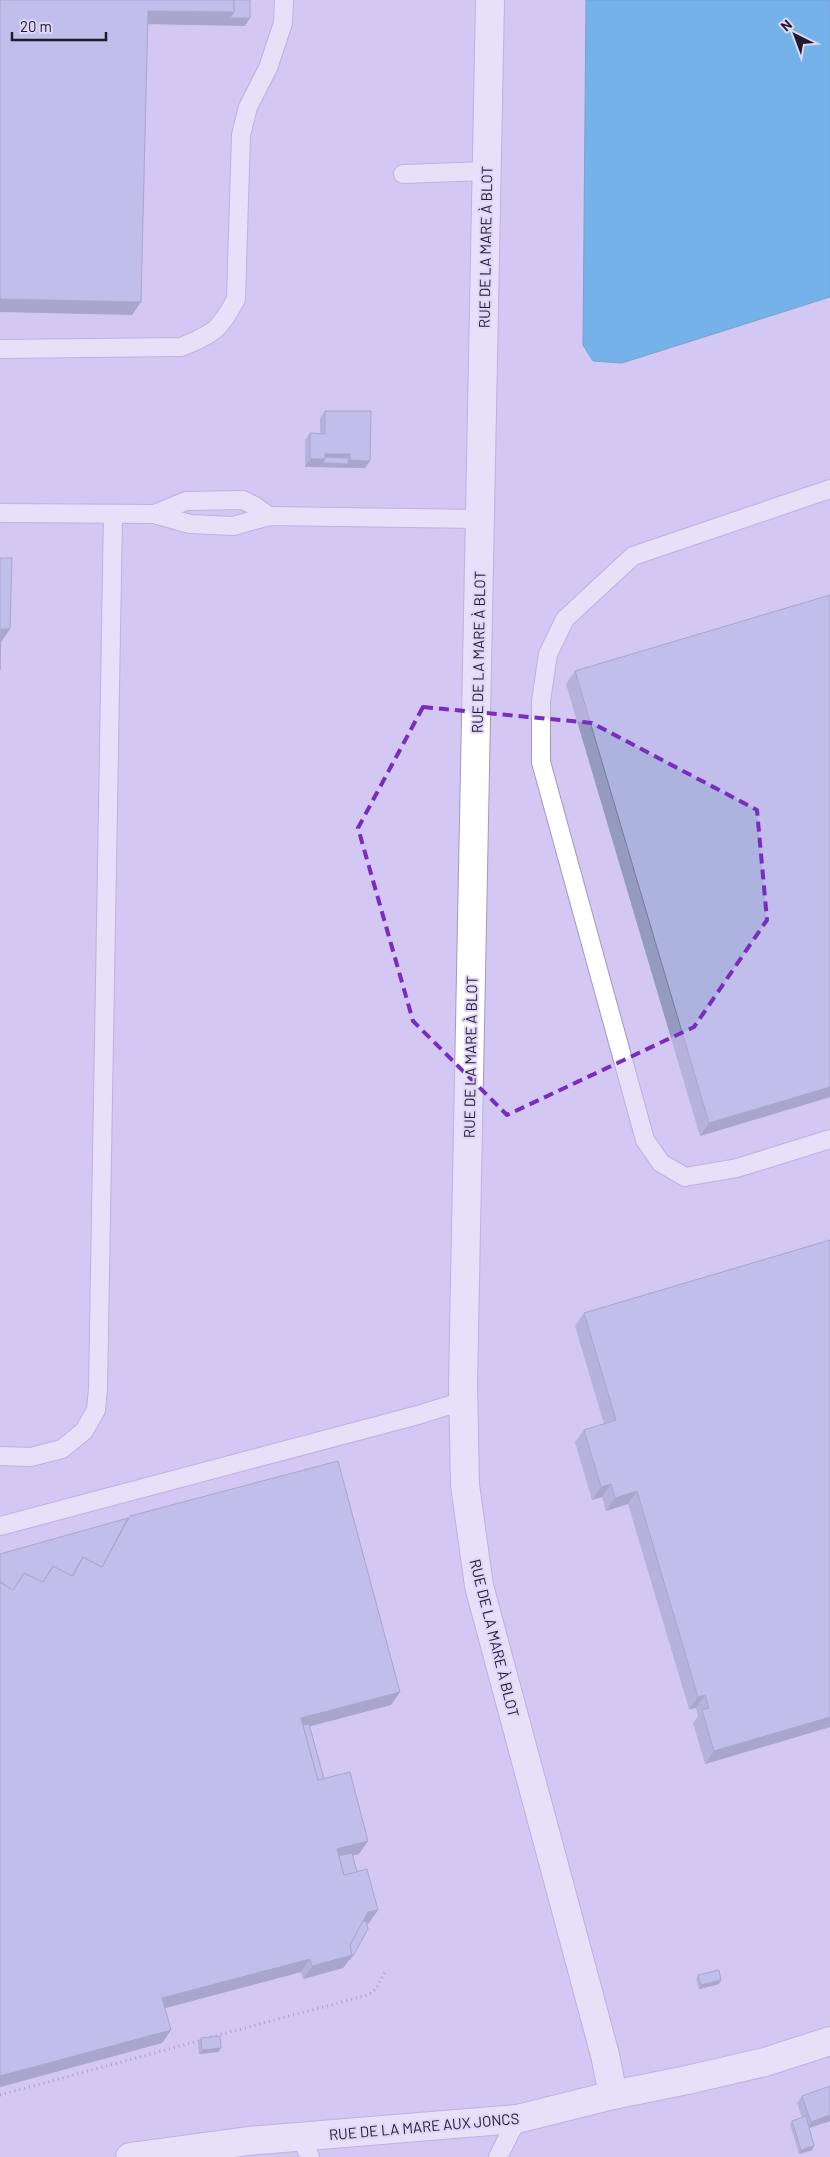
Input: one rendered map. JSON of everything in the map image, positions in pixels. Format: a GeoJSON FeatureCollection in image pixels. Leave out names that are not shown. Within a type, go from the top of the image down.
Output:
{"type":"FeatureCollection","features":[{"type":"Feature","properties":{"kind":"street","name":"RUE DE LA MARE À BLOT"},"geometry":{"type":"LineString","coordinates":[[490,0],[463,1401],[464,1485],[479,1586],[605,2055],[612,2095]]}},
{"type":"Feature","properties":{"kind":"street","name":"RUE DE LA MARE AUX JONCS"},"geometry":{"type":"LineString","coordinates":[[130,2157],[248,2141],[305,2147],[517,2119],[612,2095],[765,2062],[830,2041]]}},
{"type":"Feature","properties":{"kind":"lane"},"geometry":{"type":"LineString","coordinates":[[0,350],[181,347],[206,337],[225,321],[236,299],[242,135],[248,107],[268,68],[284,23],[284,0]]}},
{"type":"Feature","properties":{"kind":"lane"},"geometry":{"type":"LineString","coordinates":[[404,174],[487,171]]}},
{"type":"Feature","properties":{"kind":"lane"},"geometry":{"type":"LineString","coordinates":[[830,489],[634,556],[565,619],[548,654],[541,701],[541,762],[645,1140],[660,1163],[685,1177],[737,1168],[830,1139]]}},
{"type":"Feature","properties":{"kind":"lane"},"geometry":{"type":"LineString","coordinates":[[154,514],[186,501],[243,500],[269,516]]}},
{"type":"Feature","properties":{"kind":"lane"},"geometry":{"type":"LineString","coordinates":[[0,513],[154,514],[190,524],[233,526],[269,516],[480,519]]}},
{"type":"Feature","properties":{"kind":"lane"},"geometry":{"type":"LineString","coordinates":[[0,1456],[31,1457],[62,1449],[84,1431],[96,1410],[113,514]]}},
{"type":"Feature","properties":{"kind":"lane"},"geometry":{"type":"LineString","coordinates":[[0,1526],[418,1415],[463,1401]]}},
{"type":"Feature","properties":{"kind":"lane"},"geometry":{"type":"LineString","coordinates":[[498,2157],[517,2119]]}},
{"type":"Feature","properties":{"kind":"path"},"geometry":{"type":"LineString","coordinates":[[0,2095],[355,2000],[368,1995],[376,1989],[386,1970]]}},
{"type":"Feature","properties":{"kind":"highlighted area"},"geometry":{"type":"Polygon","coordinates":[[[423,707],[592,723],[757,810],[767,920],[694,1027],[507,1115],[413,1021],[358,828],[423,707]]]}},
{"type":"Feature","properties":{"kind":"water"},"geometry":{"type":"Polygon","coordinates":[[[586,0],[830,0],[830,297],[622,363],[593,361],[583,345],[586,0]]]}},
{"type":"Feature","properties":{"kind":"building"},"geometry":{"type":"Polygon","coordinates":[[[0,0],[234,0],[234,12],[148,11],[141,302],[0,299],[0,0]]]}},
{"type":"Feature","properties":{"kind":"building"},"geometry":{"type":"Polygon","coordinates":[[[234,0],[250,0],[250,18],[230,18],[234,12],[234,0]]]}},
{"type":"Feature","properties":{"kind":"building"},"geometry":{"type":"Polygon","coordinates":[[[325,411],[371,411],[370,461],[350,460],[350,454],[325,454],[325,459],[310,459],[310,433],[325,434],[325,411]]]}},
{"type":"Feature","properties":{"kind":"building"},"geometry":{"type":"Polygon","coordinates":[[[325,457],[348,458],[348,464],[323,463],[325,457]]]}},
{"type":"Feature","properties":{"kind":"building"},"geometry":{"type":"Polygon","coordinates":[[[0,558],[12,558],[10,629],[1,629],[0,670],[0,558]]]}},
{"type":"Feature","properties":{"kind":"building"},"geometry":{"type":"Polygon","coordinates":[[[830,595],[830,1087],[709,1123],[575,671],[830,595]]]}},
{"type":"Feature","properties":{"kind":"building"},"geometry":{"type":"Polygon","coordinates":[[[830,1240],[830,1717],[714,1751],[702,1710],[709,1708],[705,1695],[698,1697],[637,1491],[615,1498],[611,1484],[601,1487],[584,1430],[616,1420],[584,1313],[830,1240]]]}},
{"type":"Feature","properties":{"kind":"building"},"geometry":{"type":"Polygon","coordinates":[[[338,1461],[400,1692],[301,1718],[318,1780],[350,1772],[368,1841],[337,1849],[344,1875],[367,1869],[378,1910],[368,1912],[350,1945],[352,1955],[312,1966],[310,1959],[162,1998],[171,2030],[0,2076],[0,1582],[13,1590],[24,1573],[43,1582],[53,1566],[73,1576],[83,1557],[102,1567],[130,1516],[338,1461]]]}},
{"type":"Feature","properties":{"kind":"building"},"geometry":{"type":"Polygon","coordinates":[[[128,1518],[102,1567],[83,1557],[72,1576],[53,1566],[43,1582],[24,1573],[13,1590],[0,1582],[0,1554],[128,1518]]]}},
{"type":"Feature","properties":{"kind":"building"},"geometry":{"type":"Polygon","coordinates":[[[309,1724],[324,1779],[318,1780],[303,1725],[309,1724]]]}},
{"type":"Feature","properties":{"kind":"building"},"geometry":{"type":"Polygon","coordinates":[[[352,1853],[357,1872],[344,1875],[339,1856],[352,1853]]]}},
{"type":"Feature","properties":{"kind":"building"},"geometry":{"type":"Polygon","coordinates":[[[363,1921],[366,1921],[368,1929],[352,1956],[350,1945],[363,1921]]]}},
{"type":"Feature","properties":{"kind":"building"},"geometry":{"type":"Polygon","coordinates":[[[719,1970],[721,1980],[701,1985],[698,1975],[719,1970]]]}},
{"type":"Feature","properties":{"kind":"building"},"geometry":{"type":"Polygon","coordinates":[[[220,2036],[221,2048],[202,2050],[201,2038],[220,2036]]]}},
{"type":"Feature","properties":{"kind":"building"},"geometry":{"type":"Polygon","coordinates":[[[830,2086],[830,2115],[811,2122],[802,2096],[830,2086]]]}},
{"type":"Feature","properties":{"kind":"building"},"geometry":{"type":"Polygon","coordinates":[[[806,2116],[814,2146],[801,2150],[792,2121],[806,2116]]]}}]}
